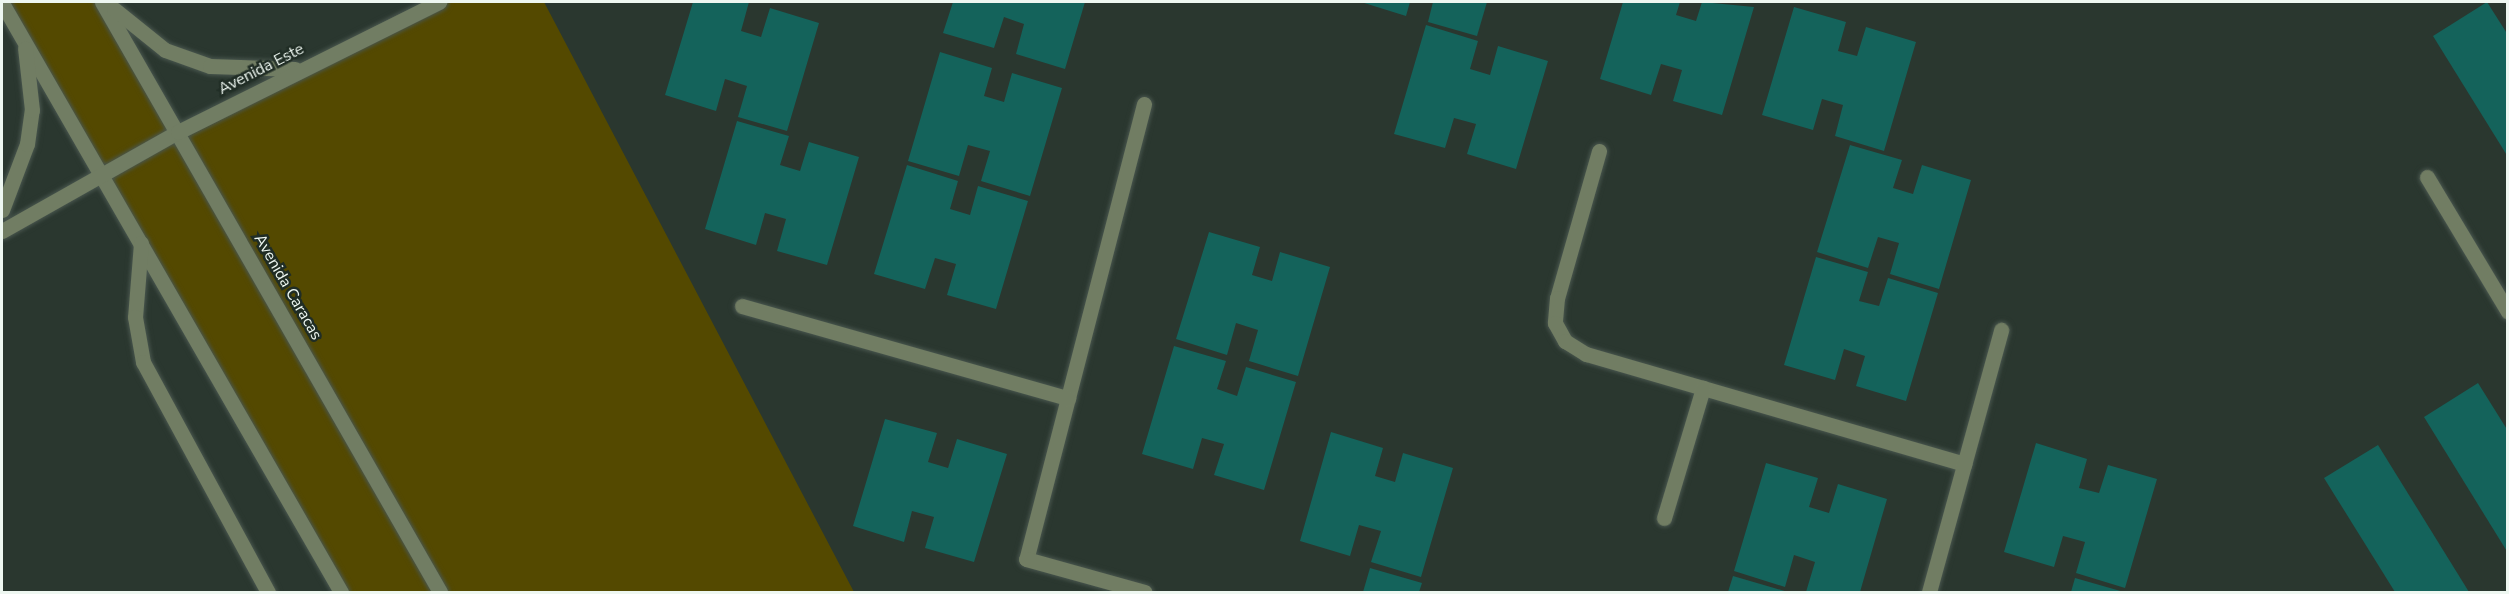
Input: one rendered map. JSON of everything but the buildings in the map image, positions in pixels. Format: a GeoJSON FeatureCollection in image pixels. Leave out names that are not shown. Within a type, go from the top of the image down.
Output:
{"type":"FeatureCollection","features":[{"type":"Feature","properties":{"kind":"street"},"geometry":{"type":"LineString","coordinates":[[104,2],[165,50],[210,66],[301,69]]}},
{"type":"Feature","properties":{"kind":"street","name":"Avenida Caracas"},"geometry":{"type":"LineString","coordinates":[[104,2],[440,592]]}},
{"type":"Feature","properties":{"kind":"street","name":"Avenida Este"},"geometry":{"type":"LineString","coordinates":[[2,231],[178,132],[439,2]]}},
{"type":"Feature","properties":{"kind":"street"},"geometry":{"type":"LineString","coordinates":[[2,3],[102,173],[340,592]]}},
{"type":"Feature","properties":{"kind":"street"},"geometry":{"type":"LineString","coordinates":[[2,210],[17,180],[32,110],[23,39]]}},
{"type":"Feature","properties":{"kind":"street"},"geometry":{"type":"LineString","coordinates":[[1144,104],[1026,559],[1145,592]]}},
{"type":"Feature","properties":{"kind":"street"},"geometry":{"type":"LineString","coordinates":[[1599,151],[1555,323],[1565,341],[1586,354],[1964,464]]}},
{"type":"Feature","properties":{"kind":"street"},"geometry":{"type":"LineString","coordinates":[[2427,177],[2508,312]]}},
{"type":"Feature","properties":{"kind":"street"},"geometry":{"type":"LineString","coordinates":[[141,243],[135,317],[143,362],[268,592]]}},
{"type":"Feature","properties":{"kind":"street"},"geometry":{"type":"LineString","coordinates":[[742,306],[1068,398]]}},
{"type":"Feature","properties":{"kind":"street"},"geometry":{"type":"LineString","coordinates":[[1929,592],[2001,330]]}},
{"type":"Feature","properties":{"kind":"street"},"geometry":{"type":"LineString","coordinates":[[1664,518],[1703,388]]}},
{"type":"Feature","properties":{"kind":"shaded area"},"geometry":{"type":"Polygon","coordinates":[[[2,2],[102,2],[178,132],[439,2],[544,2],[854,592],[341,592],[2,2]]]}}]}
